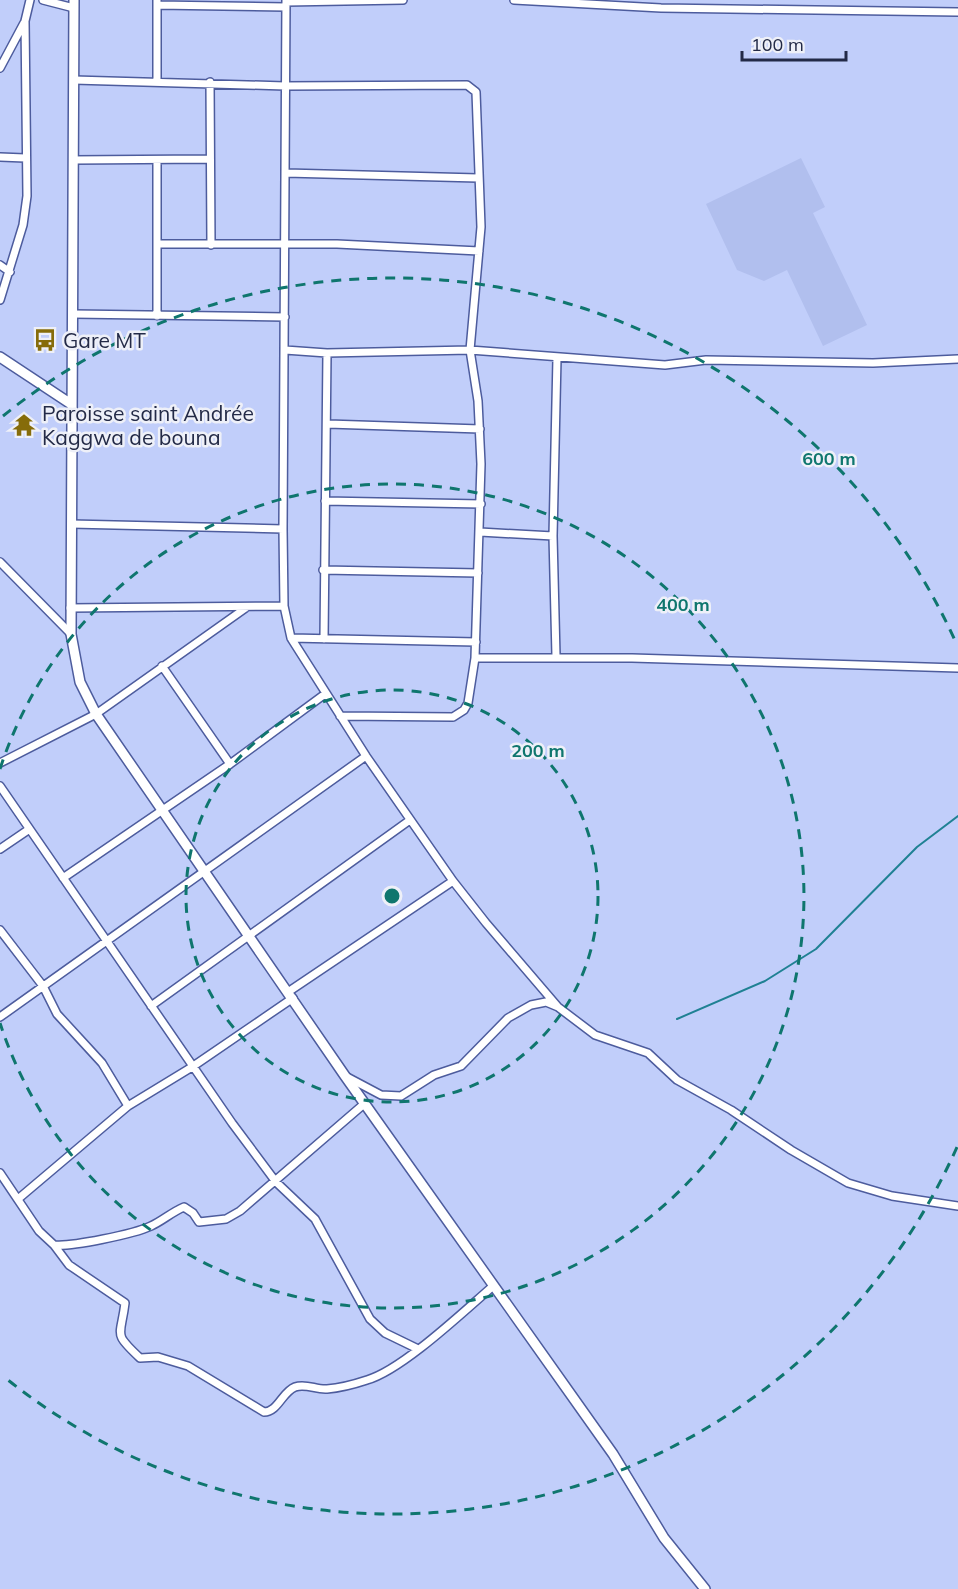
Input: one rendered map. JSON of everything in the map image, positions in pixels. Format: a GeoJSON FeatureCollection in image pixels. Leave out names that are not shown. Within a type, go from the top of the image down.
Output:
{"type":"FeatureCollection","features":[{"type":"Feature","properties":{"kind":"street"},"geometry":{"type":"LineString","coordinates":[[0,300],[23,225],[27,196],[25,21],[30,0]]}},
{"type":"Feature","properties":{"kind":"street"},"geometry":{"type":"LineString","coordinates":[[43,0],[74,4],[70,634],[80,682],[96,714],[161,810],[206,871],[249,937],[492,1287],[613,1454],[664,1538],[705,1589]]}},
{"type":"Feature","properties":{"kind":"street"},"geometry":{"type":"LineString","coordinates":[[157,81],[157,3],[403,0]]}},
{"type":"Feature","properties":{"kind":"street"},"geometry":{"type":"LineString","coordinates":[[514,0],[958,12]]}},
{"type":"Feature","properties":{"kind":"street"},"geometry":{"type":"LineString","coordinates":[[286,3],[283,529],[285,606],[291,638],[366,756],[453,880],[486,923],[558,1007],[595,1035],[648,1053],[675,1078],[848,1183],[892,1196],[958,1206]]}},
{"type":"Feature","properties":{"kind":"street"},"geometry":{"type":"LineString","coordinates":[[0,68],[25,21]]}},
{"type":"Feature","properties":{"kind":"street"},"geometry":{"type":"LineString","coordinates":[[74,80],[210,82],[285,86],[471,87],[476,98],[481,211],[470,350],[480,429],[481,504],[476,642],[470,696],[465,710],[453,717],[340,716]]}},
{"type":"Feature","properties":{"kind":"street"},"geometry":{"type":"LineString","coordinates":[[210,82],[208,159],[211,245]]}},
{"type":"Feature","properties":{"kind":"street"},"geometry":{"type":"LineString","coordinates":[[0,157],[25,158]]}},
{"type":"Feature","properties":{"kind":"street"},"geometry":{"type":"LineString","coordinates":[[73,160],[208,159]]}},
{"type":"Feature","properties":{"kind":"street"},"geometry":{"type":"LineString","coordinates":[[157,161],[157,316]]}},
{"type":"Feature","properties":{"kind":"street"},"geometry":{"type":"LineString","coordinates":[[286,173],[478,178]]}},
{"type":"Feature","properties":{"kind":"street"},"geometry":{"type":"LineString","coordinates":[[157,244],[284,243],[479,251]]}},
{"type":"Feature","properties":{"kind":"street"},"geometry":{"type":"LineString","coordinates":[[0,265],[10,272]]}},
{"type":"Feature","properties":{"kind":"street"},"geometry":{"type":"LineString","coordinates":[[73,314],[285,317]]}},
{"type":"Feature","properties":{"kind":"street"},"geometry":{"type":"LineString","coordinates":[[285,350],[327,353],[470,350],[665,364],[706,360],[873,363],[958,359]]}},
{"type":"Feature","properties":{"kind":"street"},"geometry":{"type":"LineString","coordinates":[[324,639],[327,353]]}},
{"type":"Feature","properties":{"kind":"street"},"geometry":{"type":"LineString","coordinates":[[0,357],[71,404]]}},
{"type":"Feature","properties":{"kind":"street"},"geometry":{"type":"LineString","coordinates":[[556,656],[553,536],[557,358]]}},
{"type":"Feature","properties":{"kind":"street"},"geometry":{"type":"LineString","coordinates":[[328,424],[480,429]]}},
{"type":"Feature","properties":{"kind":"street"},"geometry":{"type":"LineString","coordinates":[[325,501],[481,504]]}},
{"type":"Feature","properties":{"kind":"street"},"geometry":{"type":"LineString","coordinates":[[71,524],[283,529]]}},
{"type":"Feature","properties":{"kind":"street"},"geometry":{"type":"LineString","coordinates":[[480,532],[553,536]]}},
{"type":"Feature","properties":{"kind":"street"},"geometry":{"type":"LineString","coordinates":[[0,562],[70,634]]}},
{"type":"Feature","properties":{"kind":"street"},"geometry":{"type":"LineString","coordinates":[[323,570],[478,573]]}},
{"type":"Feature","properties":{"kind":"street"},"geometry":{"type":"LineString","coordinates":[[70,608],[285,606]]}},
{"type":"Feature","properties":{"kind":"street"},"geometry":{"type":"LineString","coordinates":[[0,764],[96,714],[247,607]]}},
{"type":"Feature","properties":{"kind":"street"},"geometry":{"type":"LineString","coordinates":[[291,638],[476,642]]}},
{"type":"Feature","properties":{"kind":"street"},"geometry":{"type":"LineString","coordinates":[[475,658],[556,656],[958,668]]}},
{"type":"Feature","properties":{"kind":"street"},"geometry":{"type":"LineString","coordinates":[[162,666],[230,764]]}},
{"type":"Feature","properties":{"kind":"street"},"geometry":{"type":"LineString","coordinates":[[63,878],[230,764],[326,694]]}},
{"type":"Feature","properties":{"kind":"street"},"geometry":{"type":"LineString","coordinates":[[0,1017],[366,756]]}},
{"type":"Feature","properties":{"kind":"street"},"geometry":{"type":"LineString","coordinates":[[0,786],[192,1067],[276,1182],[315,1219],[370,1319],[385,1333],[418,1349]]}},
{"type":"Feature","properties":{"kind":"street"},"geometry":{"type":"LineString","coordinates":[[151,1006],[410,820]]}},
{"type":"Feature","properties":{"kind":"street"},"geometry":{"type":"LineString","coordinates":[[0,849],[28,830]]}},
{"type":"Feature","properties":{"kind":"street"},"geometry":{"type":"LineString","coordinates":[[18,1199],[128,1106],[192,1067],[453,880]]}},
{"type":"Feature","properties":{"kind":"street"},"geometry":{"type":"LineString","coordinates":[[0,930],[43,986],[57,1014],[102,1063],[128,1106]]}},
{"type":"Feature","properties":{"kind":"street"},"geometry":{"type":"LineString","coordinates":[[345,1076],[381,1095],[401,1096],[434,1075],[461,1066],[496,1028],[519,1011],[540,1002],[558,1007]]}},
{"type":"Feature","properties":{"kind":"street"},"geometry":{"type":"LineString","coordinates":[[54,1245],[89,1241],[152,1226],[170,1213],[184,1207],[193,1213],[199,1222],[226,1219],[276,1182],[364,1104]]}},
{"type":"Feature","properties":{"kind":"street"},"geometry":{"type":"LineString","coordinates":[[0,1173],[39,1231],[54,1245],[69,1265],[125,1303],[119,1325],[121,1340],[140,1358],[158,1357],[188,1366],[264,1412],[272,1410],[293,1388],[306,1386],[327,1389],[374,1378],[418,1349],[492,1287]]}},
{"type":"Feature","properties":{"kind":"shaded area"},"geometry":{"type":"Polygon","coordinates":[[[801,158],[825,207],[813,213],[867,325],[823,346],[787,270],[764,281],[737,270],[706,204],[801,158]]]}},
{"type":"Feature","properties":{"kind":"waterway"},"geometry":{"type":"LineString","coordinates":[[677,1019],[765,981],[816,949],[917,847],[958,816]]}},
{"type":"Feature","properties":{"kind":"place","name":"Gare MT"},"geometry":{"type":"Point","coordinates":[45,340]}},
{"type":"Feature","properties":{"kind":"place","name":"Paroisse saint Andrée Kaggwa de bouna"},"geometry":{"type":"Point","coordinates":[24,425]}}]}
